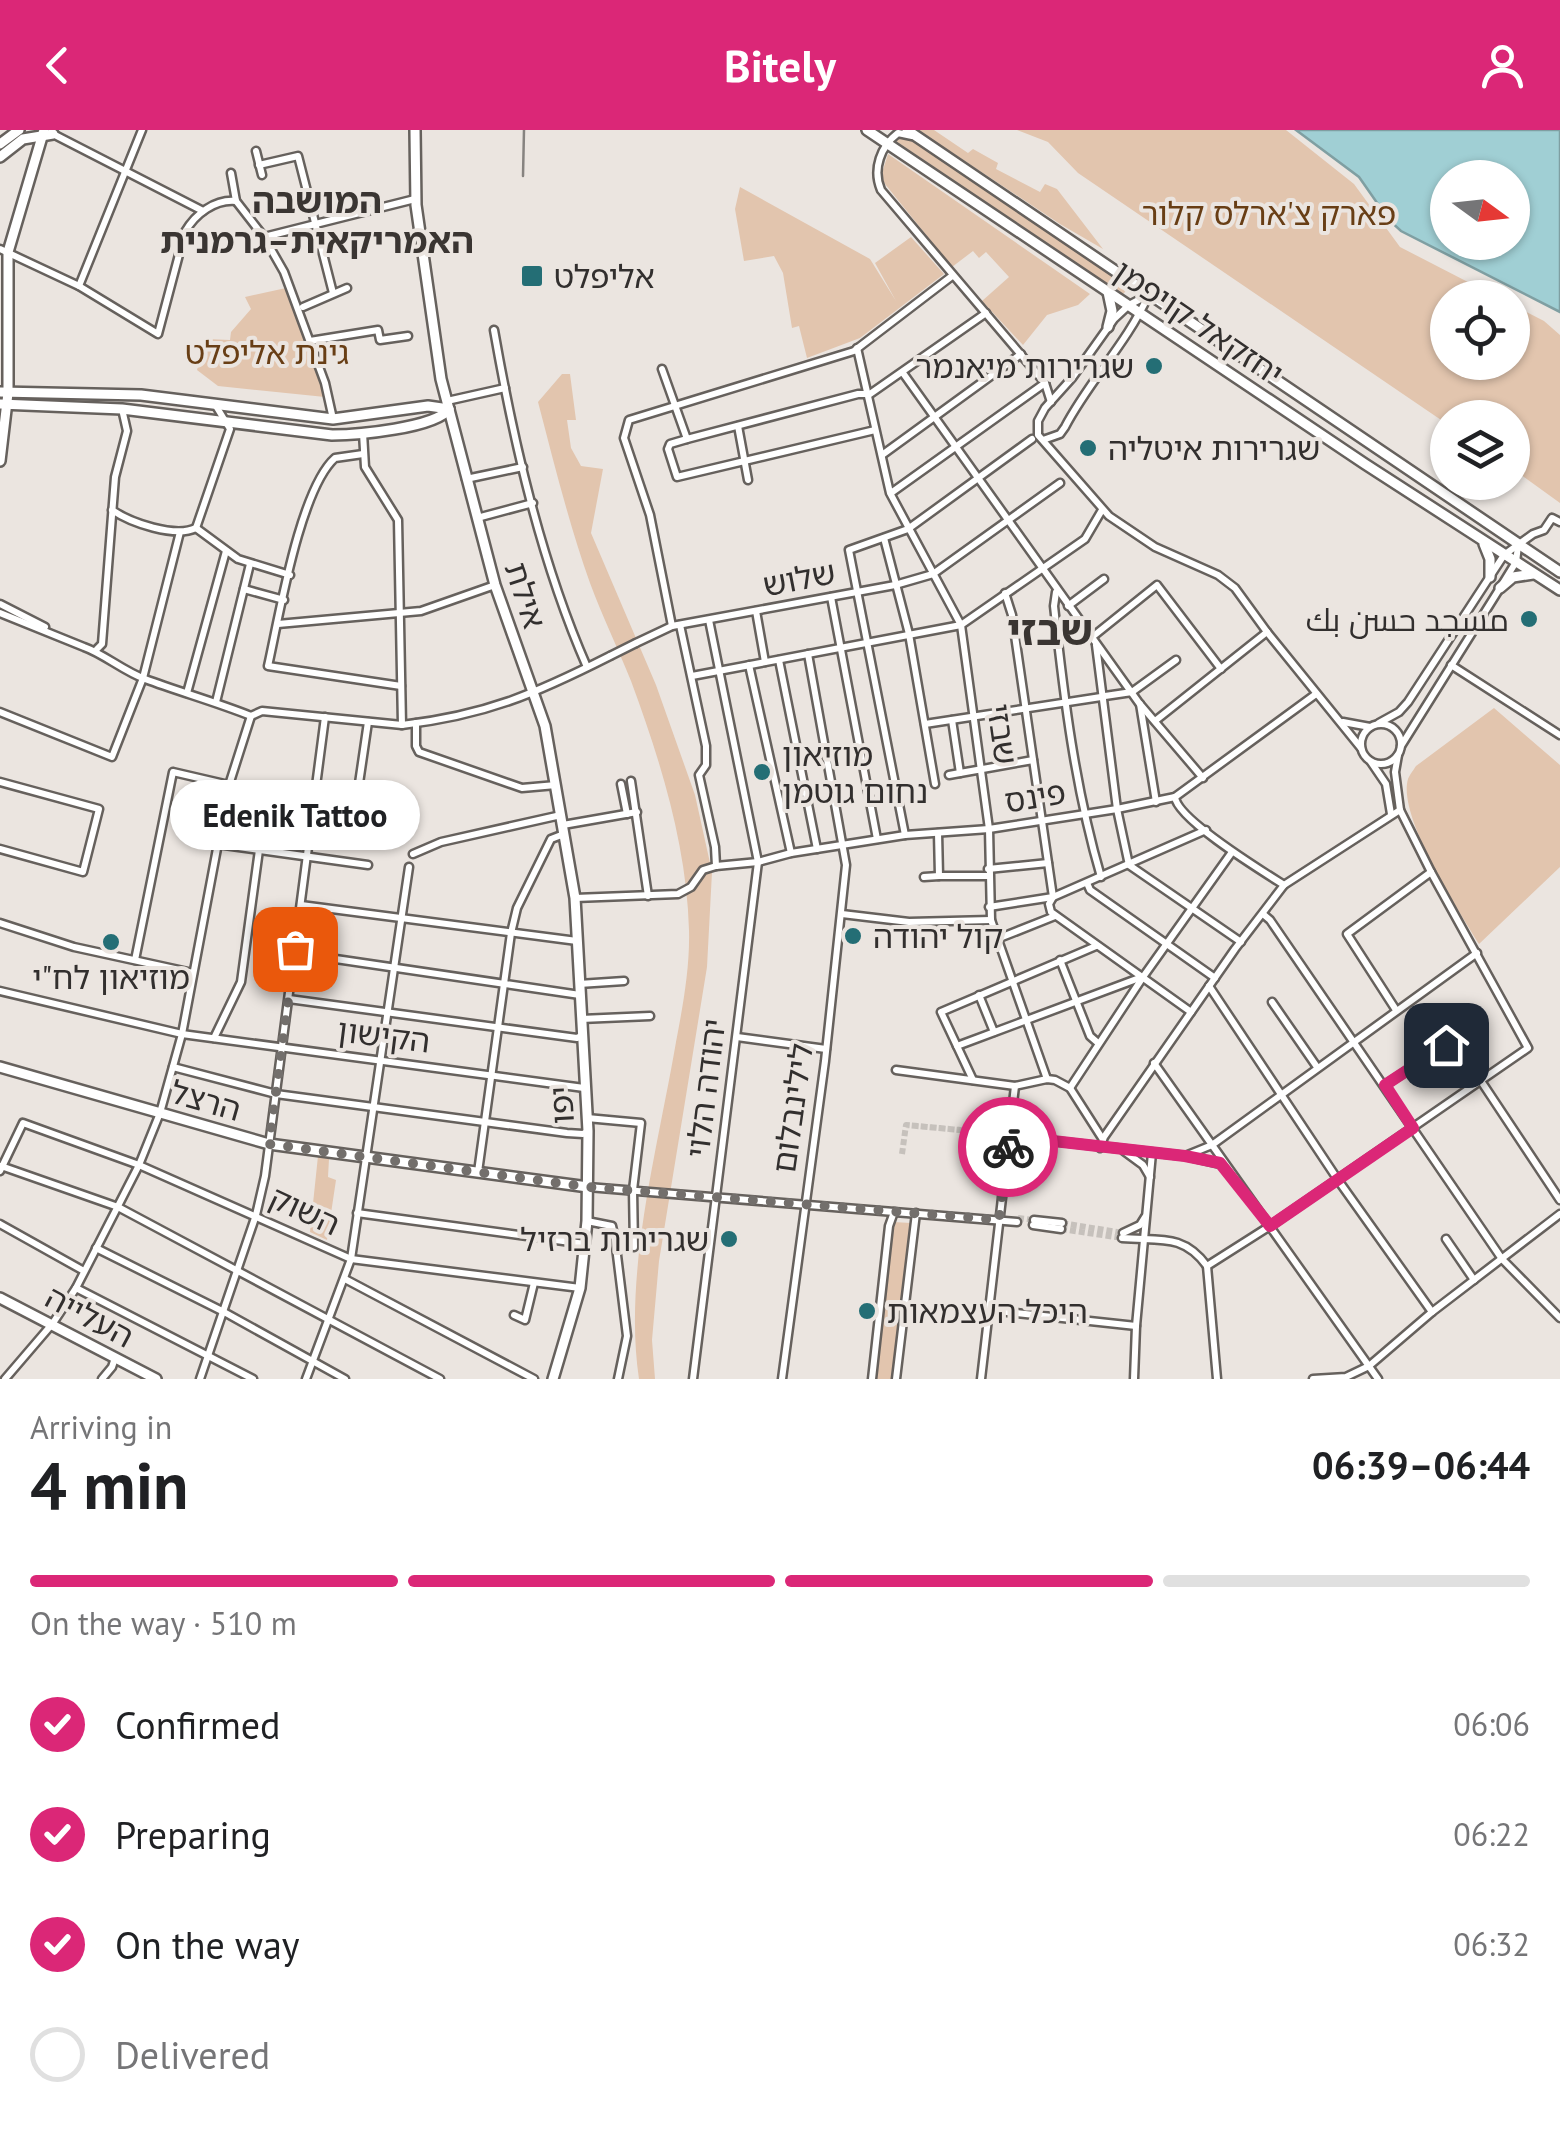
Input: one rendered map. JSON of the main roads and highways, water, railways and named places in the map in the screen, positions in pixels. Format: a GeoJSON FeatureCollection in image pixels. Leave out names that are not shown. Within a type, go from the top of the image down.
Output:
{"type":"FeatureCollection","features":[{"type":"Feature","properties":{"kind":"main road"},"geometry":{"type":"LineString","coordinates":[[0,144],[20,130]]}},
{"type":"Feature","properties":{"kind":"main road","name":"אילת"},"geometry":{"type":"LineString","coordinates":[[414,130],[415,199],[445,405],[495,586],[545,726],[563,825]]}},
{"type":"Feature","properties":{"kind":"main road","name":"יחזקאל קויפמן"},"geometry":{"type":"LineString","coordinates":[[867,130],[1482,542],[1560,590]]}},
{"type":"Feature","properties":{"kind":"main road","name":"יחזקאל קויפמן"},"geometry":{"type":"LineString","coordinates":[[907,130],[1560,572]]}},
{"type":"Feature","properties":{"kind":"main road"},"geometry":{"type":"LineString","coordinates":[[0,157],[28,137],[48,132]]}},
{"type":"Feature","properties":{"kind":"main road"},"geometry":{"type":"LineString","coordinates":[[0,460],[8,405],[4,250],[34,158],[48,132]]}},
{"type":"Feature","properties":{"kind":"main road"},"geometry":{"type":"LineString","coordinates":[[12,147],[23,146],[34,158]]}},
{"type":"Feature","properties":{"kind":"main road"},"geometry":{"type":"LineString","coordinates":[[1106,290],[1112,303],[1108,326]]}},
{"type":"Feature","properties":{"kind":"main road"},"geometry":{"type":"LineString","coordinates":[[8,393],[77,392],[333,419],[445,405],[442,417],[431,421],[363,434],[332,435],[122,409],[8,405]]}},
{"type":"Feature","properties":{"kind":"main road"},"geometry":{"type":"LineString","coordinates":[[1482,542],[1488,554],[1490,577]]}},
{"type":"Feature","properties":{"kind":"main road"},"geometry":{"type":"LineString","coordinates":[[1500,588],[1513,577],[1538,576]]}},
{"type":"Feature","properties":{"kind":"main road","name":"יפו"},"geometry":{"type":"LineString","coordinates":[[552,1379],[580,1288],[588,1187],[579,942],[563,825]]}},
{"type":"Feature","properties":{"kind":"main road","name":"הרצל"},"geometry":{"type":"LineString","coordinates":[[0,1067],[269,1144],[588,1187]]}},
{"type":"Feature","properties":{"kind":"main road","name":"העלייה"},"geometry":{"type":"LineString","coordinates":[[0,1298],[156,1379]]}},
{"type":"Feature","properties":{"kind":"water"},"geometry":{"type":"Polygon","coordinates":[[[1296,130],[1560,130],[1560,312],[1530,297],[1530,280],[1497,280],[1458,260],[1530,260],[1530,160],[1430,160],[1430,246],[1389,220],[1359,177],[1296,130]]]}},
{"type":"Feature","properties":{"kind":"tunnel"},"geometry":{"type":"LineString","coordinates":[[902,1154],[906,1125],[960,1130],[906,1125]]}},
{"type":"Feature","properties":{"kind":"tunnel"},"geometry":{"type":"LineString","coordinates":[[1018,1218],[1034,1220]]}},
{"type":"Feature","properties":{"kind":"tunnel"},"geometry":{"type":"LineString","coordinates":[[1062,1223],[1123,1233]]}},
{"type":"Feature","properties":{"kind":"tunnel"},"geometry":{"type":"LineString","coordinates":[[1061,1229],[1122,1238]]}},
{"type":"Feature","properties":{"kind":"tram line"},"geometry":{"type":"LineString","coordinates":[[523,176],[524,130]]}},
{"type":"Feature","properties":{"kind":"place","name":"אליפלט"},"geometry":{"type":"Point","coordinates":[532,276]}},
{"type":"Feature","properties":{"kind":"place","name":"שגרירות מיאנמר"},"geometry":{"type":"Point","coordinates":[1154,366]}},
{"type":"Feature","properties":{"kind":"place","name":"שגרירות איטליה"},"geometry":{"type":"Point","coordinates":[1088,448]}},
{"type":"Feature","properties":{"kind":"place","name":"مسجد حسن بك"},"geometry":{"type":"Point","coordinates":[1529,619]}},
{"type":"Feature","properties":{"kind":"place","name":"מוזיאון נחום גוטמן"},"geometry":{"type":"Point","coordinates":[762,772]}},
{"type":"Feature","properties":{"kind":"place","name":"קול יהודה"},"geometry":{"type":"Point","coordinates":[853,936]}},
{"type":"Feature","properties":{"kind":"place","name":"מוזיאון לח\"י"},"geometry":{"type":"Point","coordinates":[111,942]}},
{"type":"Feature","properties":{"kind":"place","name":"Edenik Tattoo"},"geometry":{"type":"Point","coordinates":[295,949]}},
{"type":"Feature","properties":{"kind":"place","name":"שגרירות ברזיל"},"geometry":{"type":"Point","coordinates":[729,1239]}},
{"type":"Feature","properties":{"kind":"place","name":"היכל העצמאות"},"geometry":{"type":"Point","coordinates":[867,1311]}},
{"type":"Feature","properties":{"kind":"district","name":"המושבה האמריקאית–גרמנית"},"geometry":{"type":"Point","coordinates":[317,220]}},
{"type":"Feature","properties":{"kind":"district","name":"שבזי"},"geometry":{"type":"Point","coordinates":[1050,629]}},
{"type":"Feature","properties":{"kind":"park label","name":"פארק צ'ארלס קלור"},"geometry":{"type":"Point","coordinates":[1269,213]}},
{"type":"Feature","properties":{"kind":"park label","name":"גינת אליפלט"},"geometry":{"type":"Point","coordinates":[267,352]}}]}
